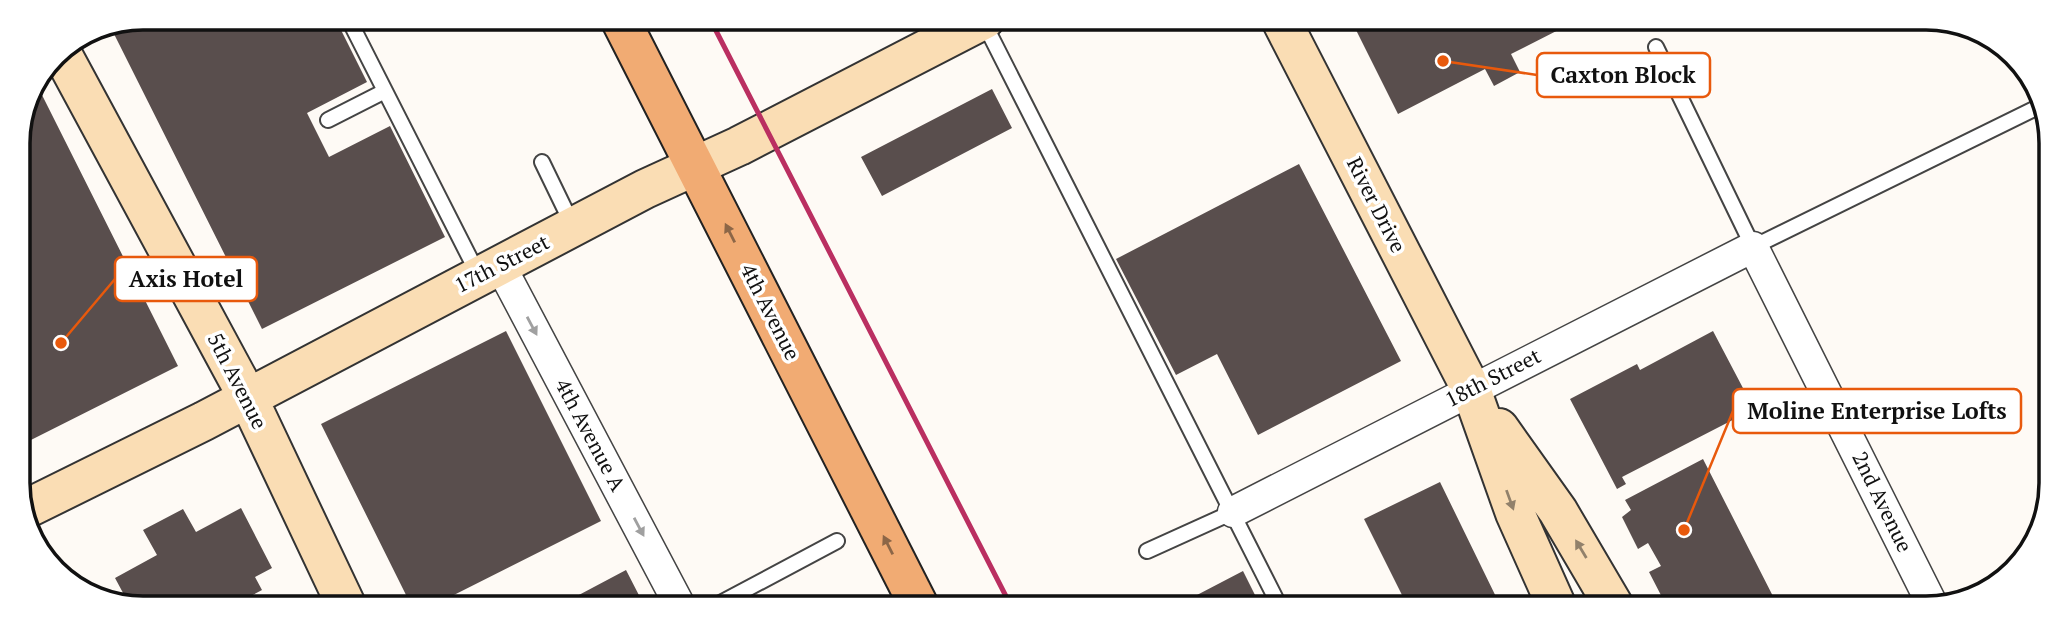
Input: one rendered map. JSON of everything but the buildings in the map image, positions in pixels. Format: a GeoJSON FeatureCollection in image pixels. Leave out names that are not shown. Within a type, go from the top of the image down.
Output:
{"type":"FeatureCollection","features":[{"type":"Feature","properties":{"kind":"main road","name":"4th Avenue"},"geometry":{"type":"LineString","coordinates":[[626,30],[914,596]]}},
{"type":"Feature","properties":{"kind":"street","name":"17th Street"},"geometry":{"type":"LineString","coordinates":[[32,506],[248,398],[573,226],[739,146],[965,30]]}},
{"type":"Feature","properties":{"kind":"street","name":"River Drive"},"geometry":{"type":"LineString","coordinates":[[1286,30],[1471,389],[1515,513],[1552,596]]}},
{"type":"Feature","properties":{"kind":"street","name":"5th Avenue"},"geometry":{"type":"LineString","coordinates":[[66,60],[248,398],[342,596]]}},
{"type":"Feature","properties":{"kind":"street","name":"18th Street"},"geometry":{"type":"LineString","coordinates":[[1233,512],[1754,247]]}},
{"type":"Feature","properties":{"kind":"street","name":"2nd Avenue"},"geometry":{"type":"LineString","coordinates":[[1754,247],[1928,596]]}},
{"type":"Feature","properties":{"kind":"street","name":"4th Avenue A"},"geometry":{"type":"LineString","coordinates":[[489,271],[675,596]]}},
{"type":"Feature","properties":{"kind":"street","name":"River Drive"},"geometry":{"type":"LineString","coordinates":[[1471,389],[1558,511],[1608,596]]}},
{"type":"Feature","properties":{"kind":"lane"},"geometry":{"type":"LineString","coordinates":[[354,30],[385,91],[489,271]]}},
{"type":"Feature","properties":{"kind":"lane"},"geometry":{"type":"LineString","coordinates":[[989,30],[1275,596]]}},
{"type":"Feature","properties":{"kind":"lane"},"geometry":{"type":"LineString","coordinates":[[1656,47],[1754,247],[2034,109]]}},
{"type":"Feature","properties":{"kind":"lane"},"geometry":{"type":"LineString","coordinates":[[328,120],[385,91]]}},
{"type":"Feature","properties":{"kind":"lane"},"geometry":{"type":"LineString","coordinates":[[542,162],[573,226]]}},
{"type":"Feature","properties":{"kind":"lane"},"geometry":{"type":"LineString","coordinates":[[1147,551],[1233,512]]}},
{"type":"Feature","properties":{"kind":"lane"},"geometry":{"type":"LineString","coordinates":[[734,596],[838,541]]}},
{"type":"Feature","properties":{"kind":"railway"},"geometry":{"type":"LineString","coordinates":[[716,30],[1006,596]]}},
{"type":"Feature","properties":{"kind":"place","name":"Caxton Block"},"geometry":{"type":"Point","coordinates":[1443,61]}},
{"type":"Feature","properties":{"kind":"place","name":"Axis Hotel"},"geometry":{"type":"Point","coordinates":[61,343]}},
{"type":"Feature","properties":{"kind":"place","name":"Moline Enterprise Lofts"},"geometry":{"type":"Point","coordinates":[1684,530]}}]}
